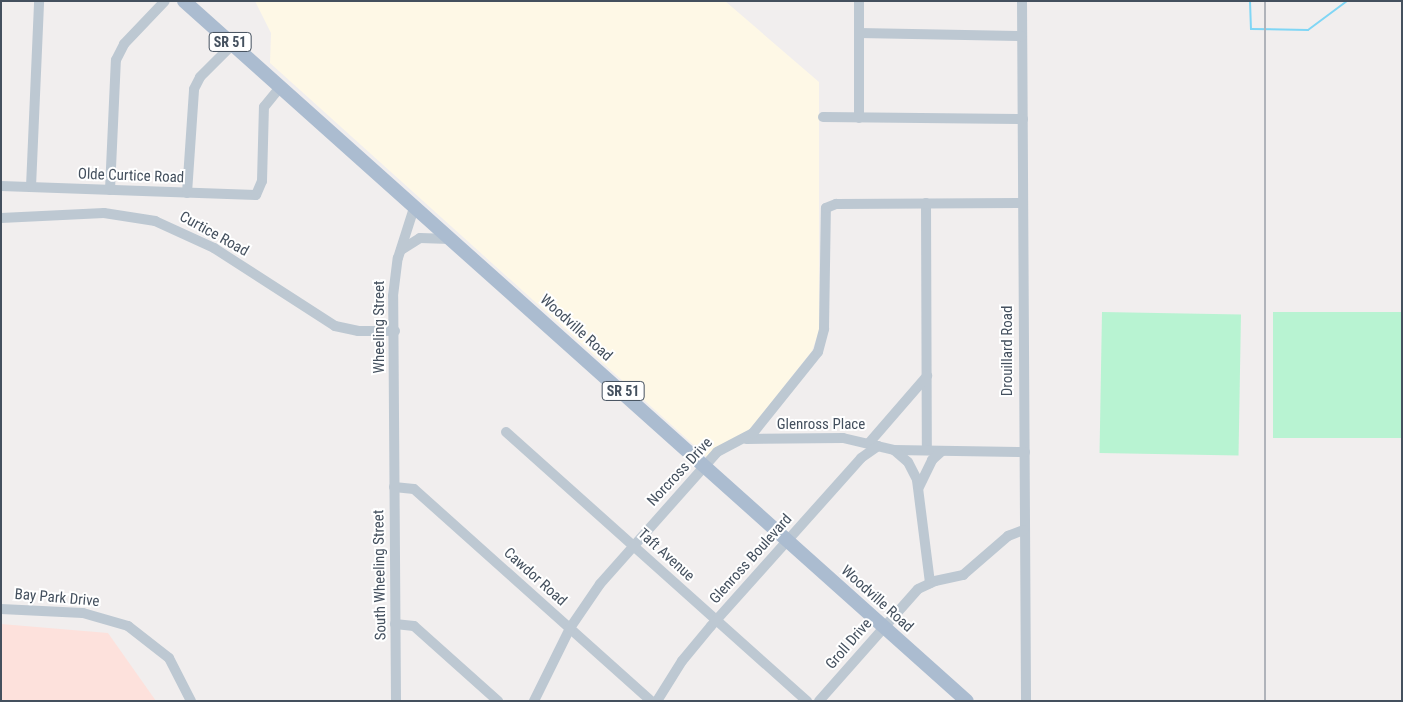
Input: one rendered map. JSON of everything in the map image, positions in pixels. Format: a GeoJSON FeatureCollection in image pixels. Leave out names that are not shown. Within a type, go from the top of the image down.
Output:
{"type":"FeatureCollection","features":[{"type":"Feature","properties":{"kind":"main road","name":"Woodville Road"},"geometry":{"type":"LineString","coordinates":[[184,1],[967,701]]}},
{"type":"Feature","properties":{"kind":"street"},"geometry":{"type":"LineString","coordinates":[[31,187],[40,1]]}},
{"type":"Feature","properties":{"kind":"street"},"geometry":{"type":"LineString","coordinates":[[110,190],[116,60],[124,44],[165,1]]}},
{"type":"Feature","properties":{"kind":"street"},"geometry":{"type":"LineString","coordinates":[[859,1],[859,118]]}},
{"type":"Feature","properties":{"kind":"street","name":"Drouillard Road"},"geometry":{"type":"LineString","coordinates":[[1022,1],[1026,701]]}},
{"type":"Feature","properties":{"kind":"street"},"geometry":{"type":"LineString","coordinates":[[859,33],[1022,36]]}},
{"type":"Feature","properties":{"kind":"street"},"geometry":{"type":"LineString","coordinates":[[187,193],[195,85],[232,44]]}},
{"type":"Feature","properties":{"kind":"street","name":"Olde Curtice Road"},"geometry":{"type":"LineString","coordinates":[[1,186],[251,196],[258,193],[262,181],[264,107],[280,87]]}},
{"type":"Feature","properties":{"kind":"street"},"geometry":{"type":"LineString","coordinates":[[823,117],[1023,119]]}},
{"type":"Feature","properties":{"kind":"street"},"geometry":{"type":"LineString","coordinates":[[927,450],[926,203],[1023,203]]}},
{"type":"Feature","properties":{"kind":"street","name":"Norcross Drive"},"geometry":{"type":"LineString","coordinates":[[534,701],[570,628],[600,584],[725,446],[746,439],[810,362],[822,341],[826,208],[836,204],[926,203]]}},
{"type":"Feature","properties":{"kind":"street","name":"Wheeling Street"},"geometry":{"type":"LineString","coordinates":[[393,449],[395,331],[393,296],[399,253],[414,208]]}},
{"type":"Feature","properties":{"kind":"street","name":"Curtice Road"},"geometry":{"type":"LineString","coordinates":[[1,218],[104,213],[155,222],[214,248],[335,326],[358,331],[395,331]]}},
{"type":"Feature","properties":{"kind":"street"},"geometry":{"type":"LineString","coordinates":[[399,253],[420,238],[450,239]]}},
{"type":"Feature","properties":{"kind":"street","name":"Glenross Place"},"geometry":{"type":"LineString","coordinates":[[746,439],[843,438],[874,445],[927,376]]}},
{"type":"Feature","properties":{"kind":"street","name":"Taft Avenue"},"geometry":{"type":"LineString","coordinates":[[506,432],[807,701]]}},
{"type":"Feature","properties":{"kind":"street"},"geometry":{"type":"LineString","coordinates":[[874,445],[894,450],[1024,452]]}},
{"type":"Feature","properties":{"kind":"street","name":"Glenross Boulevard"},"geometry":{"type":"LineString","coordinates":[[657,701],[682,661],[716,620],[874,445]]}},
{"type":"Feature","properties":{"kind":"street","name":"South Wheeling Street"},"geometry":{"type":"LineString","coordinates":[[393,449],[396,701]]}},
{"type":"Feature","properties":{"kind":"street"},"geometry":{"type":"LineString","coordinates":[[894,450],[912,469],[919,488],[930,583]]}},
{"type":"Feature","properties":{"kind":"street"},"geometry":{"type":"LineString","coordinates":[[919,488],[932,460],[942,451]]}},
{"type":"Feature","properties":{"kind":"street","name":"Cawdor Road"},"geometry":{"type":"LineString","coordinates":[[394,487],[414,489],[651,701]]}},
{"type":"Feature","properties":{"kind":"street","name":"Groll Drive"},"geometry":{"type":"LineString","coordinates":[[819,701],[918,590],[930,583],[963,575],[1008,536],[1024,530]]}},
{"type":"Feature","properties":{"kind":"street","name":"Bay Park Drive"},"geometry":{"type":"LineString","coordinates":[[1,609],[83,612],[128,626],[169,658],[192,701]]}},
{"type":"Feature","properties":{"kind":"street"},"geometry":{"type":"LineString","coordinates":[[396,624],[414,626],[498,701]]}},
{"type":"Feature","properties":{"kind":"shaded area"},"geometry":{"type":"Polygon","coordinates":[[[255,1],[725,1],[819,82],[819,331],[812,351],[747,433],[707,457],[270,63],[271,33],[255,1]]]}},
{"type":"Feature","properties":{"kind":"shaded area"},"geometry":{"type":"Polygon","coordinates":[[[1,624],[108,633],[156,701],[1,701],[1,624]]]}},
{"type":"Feature","properties":{"kind":"green space"},"geometry":{"type":"Polygon","coordinates":[[[1102,312],[1241,314],[1239,455],[1100,453],[1102,312]]]}},
{"type":"Feature","properties":{"kind":"green space"},"geometry":{"type":"Polygon","coordinates":[[[1273,312],[1402,312],[1402,438],[1273,438],[1273,312]]]}},
{"type":"Feature","properties":{"kind":"waterway"},"geometry":{"type":"LineString","coordinates":[[774,1],[783,1]]}},
{"type":"Feature","properties":{"kind":"waterway"},"geometry":{"type":"LineString","coordinates":[[1250,1],[1251,29],[1308,30],[1347,1]]}},
{"type":"Feature","properties":{"kind":"railway"},"geometry":{"type":"LineString","coordinates":[[1265,1],[1265,701]]}}]}
